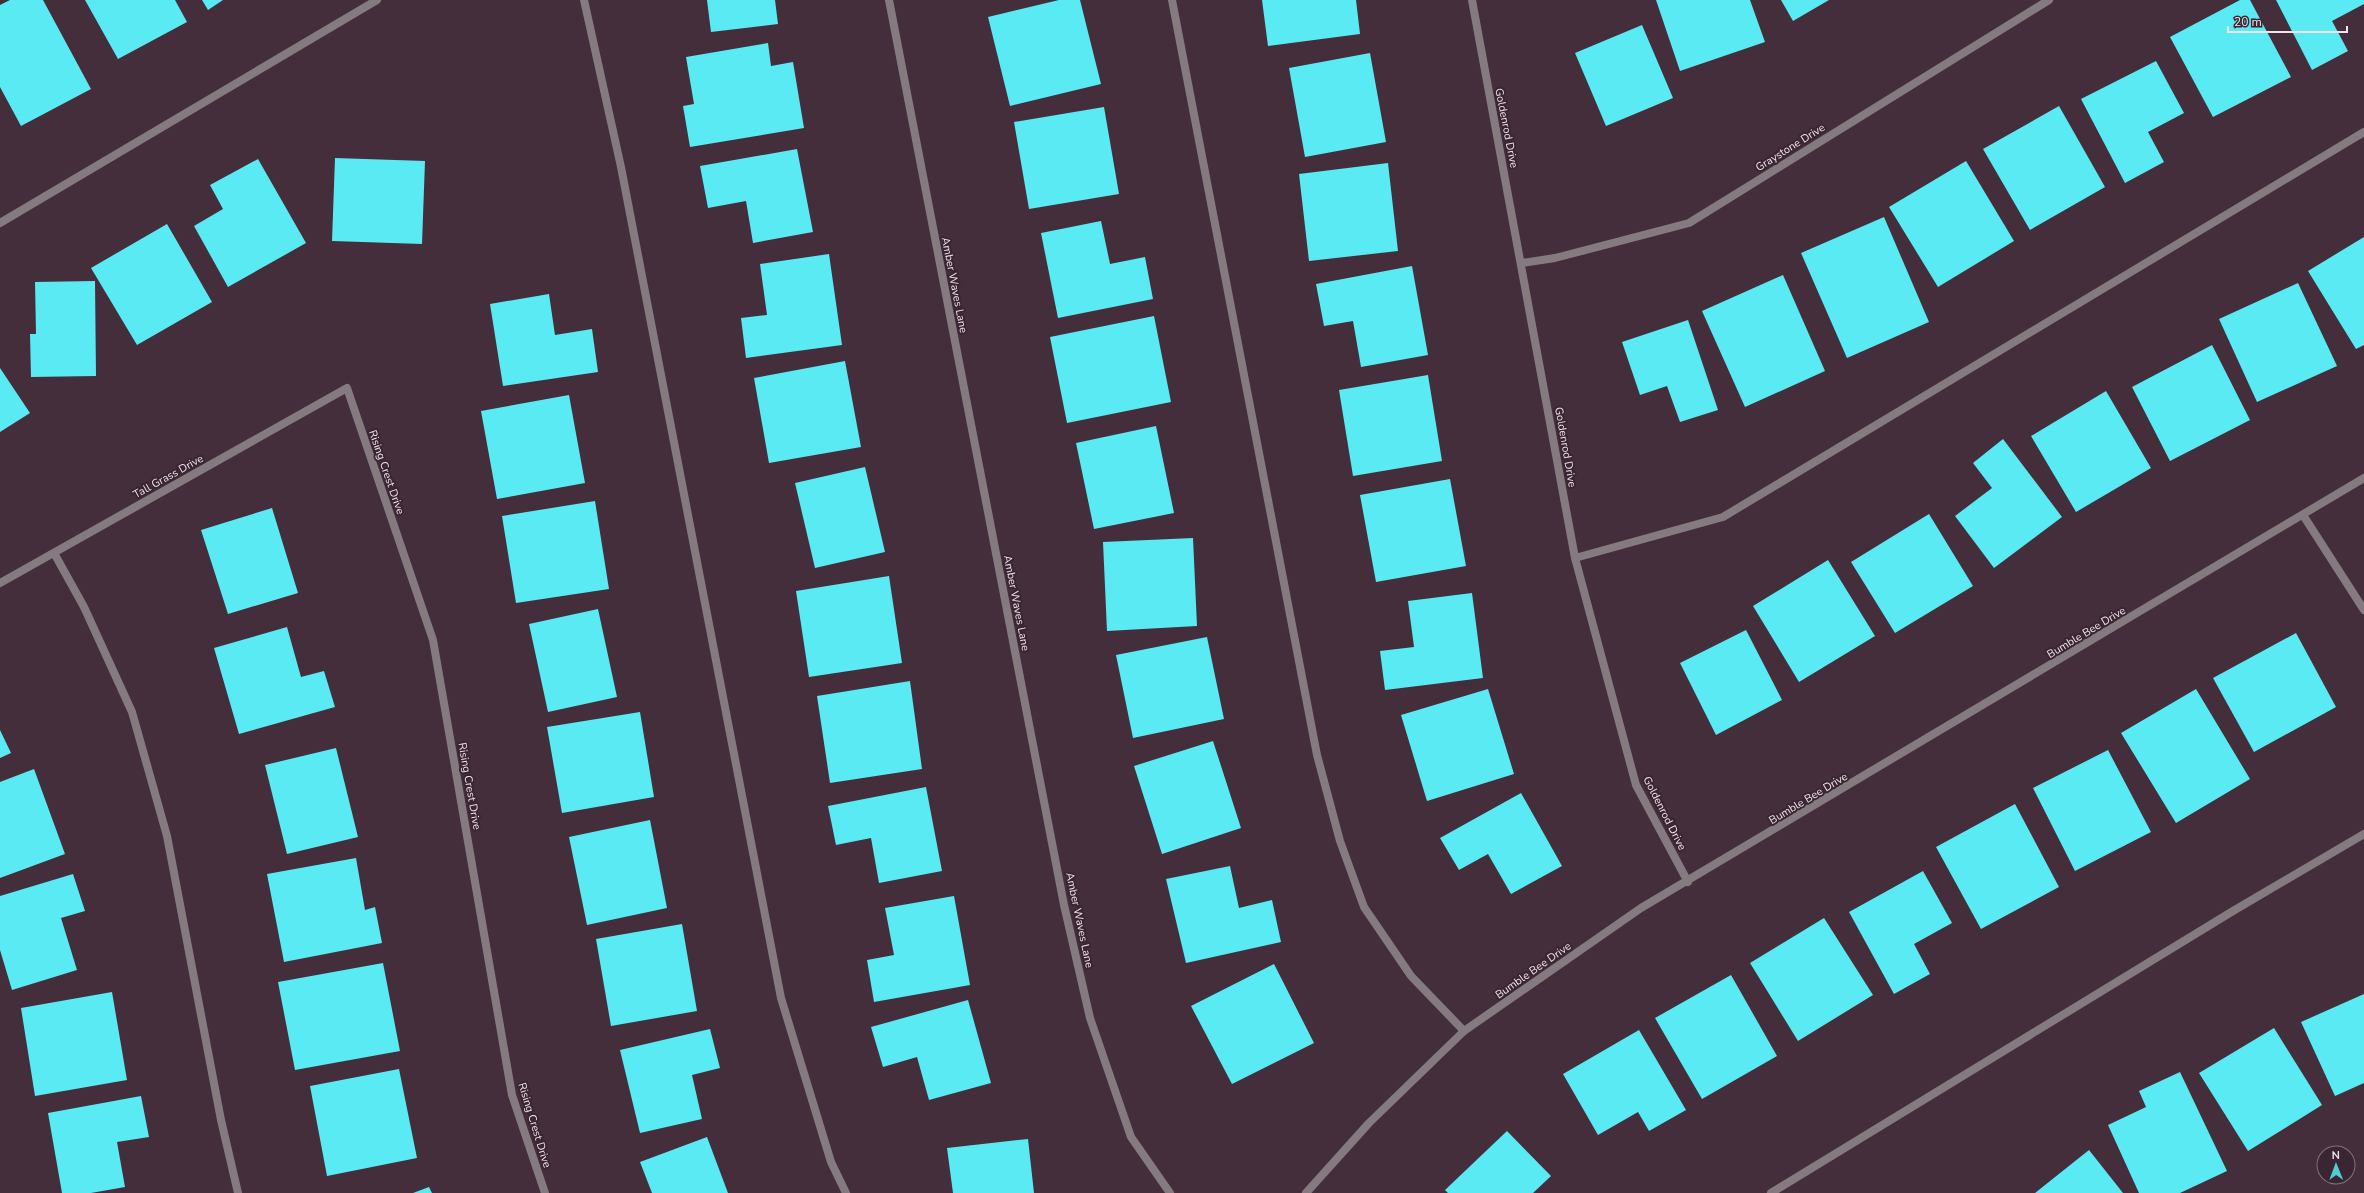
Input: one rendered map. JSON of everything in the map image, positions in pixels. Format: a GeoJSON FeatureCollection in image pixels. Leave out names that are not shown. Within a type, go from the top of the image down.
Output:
{"type":"FeatureCollection","features":[{"type":"Feature","properties":{"kind":"street"},"geometry":{"type":"LineString","coordinates":[[0,223],[376,0]]}},
{"type":"Feature","properties":{"kind":"street"},"geometry":{"type":"LineString","coordinates":[[584,0],[620,167],[781,998],[831,1162],[846,1193]]}},
{"type":"Feature","properties":{"kind":"street","name":"Amber Waves Lane"},"geometry":{"type":"LineString","coordinates":[[889,0],[1063,897],[1090,1018],[1131,1137],[1170,1193]]}},
{"type":"Feature","properties":{"kind":"street"},"geometry":{"type":"LineString","coordinates":[[1172,0],[1317,755],[1340,841],[1364,907],[1411,976],[1464,1031]]}},
{"type":"Feature","properties":{"kind":"street","name":"Goldenrod Drive"},"geometry":{"type":"LineString","coordinates":[[1472,0],[1522,263],[1575,558],[1636,785],[1688,882]]}},
{"type":"Feature","properties":{"kind":"street","name":"Graystone Drive"},"geometry":{"type":"LineString","coordinates":[[1522,263],[1555,258],[1689,223],[2049,0]]}},
{"type":"Feature","properties":{"kind":"street"},"geometry":{"type":"LineString","coordinates":[[1575,558],[1723,517],[2364,132]]}},
{"type":"Feature","properties":{"kind":"street","name":"Tall Grass Drive"},"geometry":{"type":"LineString","coordinates":[[0,583],[348,388]]}},
{"type":"Feature","properties":{"kind":"street","name":"Rising Crest Drive"},"geometry":{"type":"LineString","coordinates":[[348,388],[433,640],[512,1095],[545,1193]]}},
{"type":"Feature","properties":{"kind":"street","name":"Bumble Bee Drive"},"geometry":{"type":"LineString","coordinates":[[1306,1193],[1369,1122],[1464,1031],[1641,908],[1688,882],[2364,478]]}},
{"type":"Feature","properties":{"kind":"street"},"geometry":{"type":"LineString","coordinates":[[2303,515],[2364,610]]}},
{"type":"Feature","properties":{"kind":"street"},"geometry":{"type":"LineString","coordinates":[[54,553],[84,607],[132,712],[168,836],[222,1120],[238,1193]]}},
{"type":"Feature","properties":{"kind":"street"},"geometry":{"type":"LineString","coordinates":[[1771,1193],[2233,911],[2364,834]]}},
{"type":"Feature","properties":{"kind":"building"},"geometry":{"type":"Polygon","coordinates":[[[10,0],[43,0],[91,89],[21,126],[0,87],[0,5],[10,0]]]}},
{"type":"Feature","properties":{"kind":"building"},"geometry":{"type":"Polygon","coordinates":[[[85,0],[175,0],[187,22],[118,59],[85,0]]]}},
{"type":"Feature","properties":{"kind":"building"},"geometry":{"type":"Polygon","coordinates":[[[202,0],[223,0],[208,10],[202,0]]]}},
{"type":"Feature","properties":{"kind":"building"},"geometry":{"type":"Polygon","coordinates":[[[707,0],[775,0],[778,24],[711,32],[707,0]]]}},
{"type":"Feature","properties":{"kind":"building"},"geometry":{"type":"Polygon","coordinates":[[[1059,0],[1080,0],[1101,84],[1010,106],[988,17],[1059,0]]]}},
{"type":"Feature","properties":{"kind":"building"},"geometry":{"type":"Polygon","coordinates":[[[1262,0],[1356,0],[1360,34],[1268,46],[1262,0]]]}},
{"type":"Feature","properties":{"kind":"building"},"geometry":{"type":"Polygon","coordinates":[[[1656,0],[1750,0],[1765,42],[1680,71],[1656,0]]]}},
{"type":"Feature","properties":{"kind":"building"},"geometry":{"type":"Polygon","coordinates":[[[1781,0],[1829,0],[1793,21],[1781,0]]]}},
{"type":"Feature","properties":{"kind":"building"},"geometry":{"type":"Polygon","coordinates":[[[2240,0],[2250,0],[2291,77],[2213,117],[2170,37],[2240,0]]]}},
{"type":"Feature","properties":{"kind":"building"},"geometry":{"type":"Polygon","coordinates":[[[2276,0],[2364,0],[2364,4],[2332,21],[2348,51],[2312,70],[2276,0]]]}},
{"type":"Feature","properties":{"kind":"building"},"geometry":{"type":"Polygon","coordinates":[[[1642,25],[1673,98],[1606,126],[1575,53],[1642,25]]]}},
{"type":"Feature","properties":{"kind":"building"},"geometry":{"type":"Polygon","coordinates":[[[768,43],[771,66],[793,62],[804,128],[690,147],[683,106],[694,104],[686,57],[768,43]]]}},
{"type":"Feature","properties":{"kind":"building"},"geometry":{"type":"Polygon","coordinates":[[[1370,53],[1386,142],[1305,157],[1289,68],[1370,53]]]}},
{"type":"Feature","properties":{"kind":"building"},"geometry":{"type":"Polygon","coordinates":[[[2156,61],[2184,113],[2148,132],[2164,162],[2125,183],[2081,99],[2156,61]]]}},
{"type":"Feature","properties":{"kind":"building"},"geometry":{"type":"Polygon","coordinates":[[[2059,106],[2105,187],[2030,230],[1983,149],[2059,106]]]}},
{"type":"Feature","properties":{"kind":"building"},"geometry":{"type":"Polygon","coordinates":[[[1104,107],[1119,194],[1029,209],[1014,122],[1104,107]]]}},
{"type":"Feature","properties":{"kind":"building"},"geometry":{"type":"Polygon","coordinates":[[[797,149],[813,232],[753,243],[746,201],[708,208],[700,166],[797,149]]]}},
{"type":"Feature","properties":{"kind":"building"},"geometry":{"type":"Polygon","coordinates":[[[335,158],[425,161],[422,244],[332,241],[335,158]]]}},
{"type":"Feature","properties":{"kind":"building"},"geometry":{"type":"Polygon","coordinates":[[[258,159],[306,243],[228,287],[194,226],[223,209],[210,185],[258,159]]]}},
{"type":"Feature","properties":{"kind":"building"},"geometry":{"type":"Polygon","coordinates":[[[1966,161],[2014,241],[1938,287],[1889,207],[1966,161]]]}},
{"type":"Feature","properties":{"kind":"building"},"geometry":{"type":"Polygon","coordinates":[[[1388,163],[1398,251],[1309,261],[1299,174],[1388,163]]]}},
{"type":"Feature","properties":{"kind":"building"},"geometry":{"type":"Polygon","coordinates":[[[1884,217],[1929,322],[1847,358],[1801,253],[1884,217]]]}},
{"type":"Feature","properties":{"kind":"building"},"geometry":{"type":"Polygon","coordinates":[[[1101,221],[1110,264],[1145,257],[1153,299],[1058,318],[1041,233],[1101,221]]]}},
{"type":"Feature","properties":{"kind":"building"},"geometry":{"type":"Polygon","coordinates":[[[167,224],[212,302],[137,345],[91,268],[167,224]]]}},
{"type":"Feature","properties":{"kind":"building"},"geometry":{"type":"Polygon","coordinates":[[[2364,237],[2364,345],[2356,349],[2308,271],[2364,237]]]}},
{"type":"Feature","properties":{"kind":"building"},"geometry":{"type":"Polygon","coordinates":[[[829,254],[842,345],[746,358],[741,318],[767,315],[760,264],[829,254]]]}},
{"type":"Feature","properties":{"kind":"building"},"geometry":{"type":"Polygon","coordinates":[[[1412,266],[1428,355],[1361,367],[1353,321],[1324,326],[1316,284],[1412,266]]]}},
{"type":"Feature","properties":{"kind":"building"},"geometry":{"type":"Polygon","coordinates":[[[1783,275],[1825,371],[1745,407],[1702,311],[1783,275]]]}},
{"type":"Feature","properties":{"kind":"building"},"geometry":{"type":"Polygon","coordinates":[[[95,281],[96,376],[31,377],[30,334],[36,334],[35,282],[95,281]]]}},
{"type":"Feature","properties":{"kind":"building"},"geometry":{"type":"Polygon","coordinates":[[[2298,283],[2337,366],[2257,402],[2219,319],[2298,283]]]}},
{"type":"Feature","properties":{"kind":"building"},"geometry":{"type":"Polygon","coordinates":[[[549,294],[555,335],[592,329],[598,372],[503,386],[490,304],[549,294]]]}},
{"type":"Feature","properties":{"kind":"building"},"geometry":{"type":"Polygon","coordinates":[[[1154,316],[1171,402],[1067,423],[1050,337],[1154,316]]]}},
{"type":"Feature","properties":{"kind":"building"},"geometry":{"type":"Polygon","coordinates":[[[1688,320],[1718,410],[1680,422],[1667,386],[1640,395],[1622,342],[1688,320]]]}},
{"type":"Feature","properties":{"kind":"building"},"geometry":{"type":"Polygon","coordinates":[[[2212,345],[2250,420],[2170,461],[2132,387],[2212,345]]]}},
{"type":"Feature","properties":{"kind":"building"},"geometry":{"type":"Polygon","coordinates":[[[845,361],[861,447],[769,463],[754,378],[845,361]]]}},
{"type":"Feature","properties":{"kind":"building"},"geometry":{"type":"Polygon","coordinates":[[[0,368],[30,413],[0,432],[0,368]]]}},
{"type":"Feature","properties":{"kind":"building"},"geometry":{"type":"Polygon","coordinates":[[[1428,375],[1442,461],[1353,476],[1339,390],[1428,375]]]}},
{"type":"Feature","properties":{"kind":"building"},"geometry":{"type":"Polygon","coordinates":[[[2106,391],[2151,468],[2076,512],[2031,436],[2106,391]]]}},
{"type":"Feature","properties":{"kind":"building"},"geometry":{"type":"Polygon","coordinates":[[[569,395],[585,483],[497,499],[481,411],[569,395]]]}},
{"type":"Feature","properties":{"kind":"building"},"geometry":{"type":"Polygon","coordinates":[[[1156,426],[1174,513],[1094,529],[1076,443],[1156,426]]]}},
{"type":"Feature","properties":{"kind":"building"},"geometry":{"type":"Polygon","coordinates":[[[2003,439],[2062,517],[1994,568],[1955,516],[1992,488],[1973,463],[2003,439]]]}},
{"type":"Feature","properties":{"kind":"building"},"geometry":{"type":"Polygon","coordinates":[[[865,467],[885,552],[815,568],[795,483],[865,467]]]}},
{"type":"Feature","properties":{"kind":"building"},"geometry":{"type":"Polygon","coordinates":[[[1450,479],[1466,566],[1376,582],[1360,495],[1450,479]]]}},
{"type":"Feature","properties":{"kind":"building"},"geometry":{"type":"Polygon","coordinates":[[[595,501],[609,589],[516,603],[502,516],[595,501]]]}},
{"type":"Feature","properties":{"kind":"building"},"geometry":{"type":"Polygon","coordinates":[[[272,508],[298,593],[228,614],[201,530],[272,508]]]}},
{"type":"Feature","properties":{"kind":"building"},"geometry":{"type":"Polygon","coordinates":[[[1929,514],[1973,586],[1895,633],[1851,562],[1929,514]]]}},
{"type":"Feature","properties":{"kind":"building"},"geometry":{"type":"Polygon","coordinates":[[[1193,538],[1197,626],[1107,631],[1103,542],[1193,538]]]}},
{"type":"Feature","properties":{"kind":"building"},"geometry":{"type":"Polygon","coordinates":[[[1828,560],[1875,636],[1799,682],[1753,606],[1828,560]]]}},
{"type":"Feature","properties":{"kind":"building"},"geometry":{"type":"Polygon","coordinates":[[[889,576],[902,663],[809,677],[796,591],[889,576]]]}},
{"type":"Feature","properties":{"kind":"building"},"geometry":{"type":"Polygon","coordinates":[[[1472,593],[1483,678],[1385,690],[1380,651],[1414,647],[1408,601],[1472,593]]]}},
{"type":"Feature","properties":{"kind":"building"},"geometry":{"type":"Polygon","coordinates":[[[598,609],[617,697],[548,712],[529,624],[598,609]]]}},
{"type":"Feature","properties":{"kind":"building"},"geometry":{"type":"Polygon","coordinates":[[[287,627],[301,677],[324,671],[335,707],[239,734],[214,648],[287,627]]]}},
{"type":"Feature","properties":{"kind":"building"},"geometry":{"type":"Polygon","coordinates":[[[1746,630],[1782,700],[1716,735],[1680,663],[1746,630]]]}},
{"type":"Feature","properties":{"kind":"building"},"geometry":{"type":"Polygon","coordinates":[[[2296,633],[2336,707],[2254,752],[2213,678],[2296,633]]]}},
{"type":"Feature","properties":{"kind":"building"},"geometry":{"type":"Polygon","coordinates":[[[1207,637],[1224,719],[1133,738],[1116,655],[1207,637]]]}},
{"type":"Feature","properties":{"kind":"building"},"geometry":{"type":"Polygon","coordinates":[[[910,681],[922,769],[830,783],[817,696],[910,681]]]}},
{"type":"Feature","properties":{"kind":"building"},"geometry":{"type":"Polygon","coordinates":[[[1488,689],[1514,774],[1427,801],[1401,715],[1488,689]]]}},
{"type":"Feature","properties":{"kind":"building"},"geometry":{"type":"Polygon","coordinates":[[[2196,689],[2250,779],[2176,823],[2121,733],[2196,689]]]}},
{"type":"Feature","properties":{"kind":"building"},"geometry":{"type":"Polygon","coordinates":[[[640,712],[654,797],[562,813],[547,727],[640,712]]]}},
{"type":"Feature","properties":{"kind":"building"},"geometry":{"type":"Polygon","coordinates":[[[0,730],[11,753],[0,758],[0,730]]]}},
{"type":"Feature","properties":{"kind":"building"},"geometry":{"type":"Polygon","coordinates":[[[1213,741],[1241,828],[1162,854],[1134,766],[1213,741]]]}},
{"type":"Feature","properties":{"kind":"building"},"geometry":{"type":"Polygon","coordinates":[[[336,748],[358,837],[287,854],[265,765],[336,748]]]}},
{"type":"Feature","properties":{"kind":"building"},"geometry":{"type":"Polygon","coordinates":[[[2108,750],[2151,832],[2075,871],[2033,788],[2108,750]]]}},
{"type":"Feature","properties":{"kind":"building"},"geometry":{"type":"Polygon","coordinates":[[[34,769],[65,854],[0,878],[0,782],[34,769]]]}},
{"type":"Feature","properties":{"kind":"building"},"geometry":{"type":"Polygon","coordinates":[[[926,787],[942,871],[879,883],[871,838],[836,845],[828,806],[926,787]]]}},
{"type":"Feature","properties":{"kind":"building"},"geometry":{"type":"Polygon","coordinates":[[[1521,793],[1562,866],[1511,894],[1488,854],[1459,870],[1440,838],[1521,793]]]}},
{"type":"Feature","properties":{"kind":"building"},"geometry":{"type":"Polygon","coordinates":[[[2015,804],[2059,887],[1981,929],[1936,847],[2015,804]]]}},
{"type":"Feature","properties":{"kind":"building"},"geometry":{"type":"Polygon","coordinates":[[[650,820],[667,908],[587,925],[569,837],[650,820]]]}},
{"type":"Feature","properties":{"kind":"building"},"geometry":{"type":"Polygon","coordinates":[[[356,858],[365,910],[375,907],[382,943],[284,962],[267,874],[356,858]]]}},
{"type":"Feature","properties":{"kind":"building"},"geometry":{"type":"Polygon","coordinates":[[[1230,866],[1239,908],[1272,900],[1281,942],[1186,963],[1166,879],[1230,866]]]}},
{"type":"Feature","properties":{"kind":"building"},"geometry":{"type":"Polygon","coordinates":[[[1923,871],[1952,923],[1914,944],[1930,974],[1894,994],[1849,912],[1923,871]]]}},
{"type":"Feature","properties":{"kind":"building"},"geometry":{"type":"Polygon","coordinates":[[[73,874],[85,911],[61,918],[77,970],[12,990],[0,950],[0,896],[73,874]]]}},
{"type":"Feature","properties":{"kind":"building"},"geometry":{"type":"Polygon","coordinates":[[[954,896],[970,985],[874,1002],[867,960],[894,955],[885,908],[954,896]]]}},
{"type":"Feature","properties":{"kind":"building"},"geometry":{"type":"Polygon","coordinates":[[[1824,918],[1873,995],[1798,1041],[1750,963],[1824,918]]]}},
{"type":"Feature","properties":{"kind":"building"},"geometry":{"type":"Polygon","coordinates":[[[682,924],[697,1011],[611,1026],[596,939],[682,924]]]}},
{"type":"Feature","properties":{"kind":"building"},"geometry":{"type":"Polygon","coordinates":[[[383,963],[400,1051],[295,1070],[278,982],[383,963]]]}},
{"type":"Feature","properties":{"kind":"building"},"geometry":{"type":"Polygon","coordinates":[[[1274,964],[1314,1043],[1232,1084],[1191,1006],[1274,964]]]}},
{"type":"Feature","properties":{"kind":"building"},"geometry":{"type":"Polygon","coordinates":[[[1731,975],[1777,1056],[1702,1099],[1655,1018],[1731,975]]]}},
{"type":"Feature","properties":{"kind":"building"},"geometry":{"type":"Polygon","coordinates":[[[112,992],[127,1080],[35,1096],[21,1008],[112,992]]]}},
{"type":"Feature","properties":{"kind":"building"},"geometry":{"type":"Polygon","coordinates":[[[2364,994],[2364,1083],[2335,1096],[2301,1022],[2364,994]]]}},
{"type":"Feature","properties":{"kind":"building"},"geometry":{"type":"Polygon","coordinates":[[[968,1000],[991,1083],[929,1100],[917,1057],[883,1067],[871,1027],[968,1000]]]}},
{"type":"Feature","properties":{"kind":"building"},"geometry":{"type":"Polygon","coordinates":[[[2274,1028],[2322,1105],[2248,1151],[2199,1073],[2274,1028]]]}},
{"type":"Feature","properties":{"kind":"building"},"geometry":{"type":"Polygon","coordinates":[[[710,1029],[720,1068],[692,1075],[702,1119],[640,1133],[620,1050],[710,1029]]]}},
{"type":"Feature","properties":{"kind":"building"},"geometry":{"type":"Polygon","coordinates":[[[1639,1030],[1686,1110],[1649,1131],[1638,1112],[1598,1135],[1563,1074],[1639,1030]]]}},
{"type":"Feature","properties":{"kind":"building"},"geometry":{"type":"Polygon","coordinates":[[[399,1069],[417,1158],[327,1176],[310,1086],[399,1069]]]}},
{"type":"Feature","properties":{"kind":"building"},"geometry":{"type":"Polygon","coordinates":[[[2180,1072],[2227,1171],[2180,1193],[2139,1193],[2108,1125],[2146,1107],[2139,1091],[2180,1072]]]}},
{"type":"Feature","properties":{"kind":"building"},"geometry":{"type":"Polygon","coordinates":[[[141,1096],[149,1137],[117,1142],[125,1187],[91,1193],[62,1193],[48,1113],[141,1096]]]}},
{"type":"Feature","properties":{"kind":"building"},"geometry":{"type":"Polygon","coordinates":[[[1507,1131],[1551,1176],[1533,1193],[1448,1193],[1445,1190],[1507,1131]]]}},
{"type":"Feature","properties":{"kind":"building"},"geometry":{"type":"Polygon","coordinates":[[[707,1137],[728,1193],[652,1193],[640,1162],[707,1137]]]}},
{"type":"Feature","properties":{"kind":"building"},"geometry":{"type":"Polygon","coordinates":[[[1028,1139],[1034,1193],[953,1193],[947,1148],[1028,1139]]]}},
{"type":"Feature","properties":{"kind":"building"},"geometry":{"type":"Polygon","coordinates":[[[2089,1150],[2123,1193],[2035,1193],[2089,1150]]]}},
{"type":"Feature","properties":{"kind":"building"},"geometry":{"type":"Polygon","coordinates":[[[429,1187],[432,1193],[413,1193],[429,1187]]]}}]}
